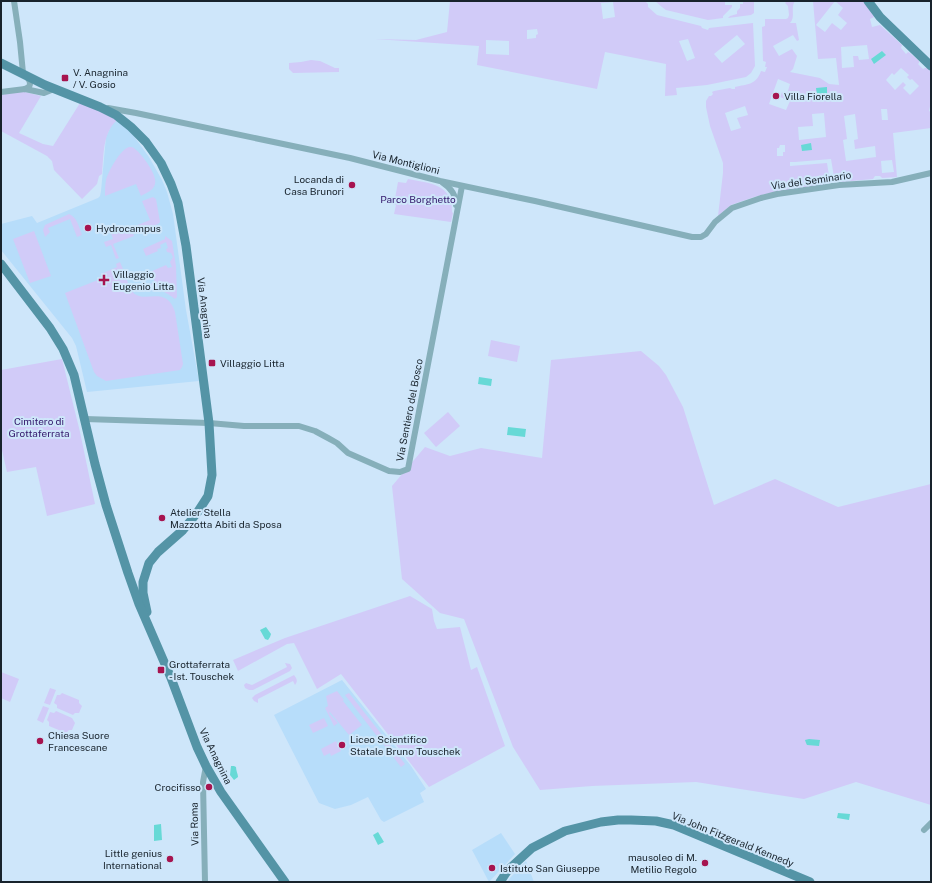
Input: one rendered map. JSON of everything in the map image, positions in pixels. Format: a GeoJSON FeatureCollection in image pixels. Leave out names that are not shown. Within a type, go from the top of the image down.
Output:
{"type":"FeatureCollection","features":[{"type":"Feature","properties":{"kind":"main road"},"geometry":{"type":"LineString","coordinates":[[868,1],[880,18],[931,66]]}},
{"type":"Feature","properties":{"kind":"main road","name":"Via Anagnina"},"geometry":{"type":"LineString","coordinates":[[1,64],[23,73],[45,85],[116,115],[146,142],[161,163],[178,203],[186,246],[209,423],[212,475],[208,496],[197,514],[158,552],[149,563],[143,582],[143,593],[149,628]]}},
{"type":"Feature","properties":{"kind":"main road","name":"Via Anagnina"},"geometry":{"type":"LineString","coordinates":[[1,264],[50,328],[63,348],[74,375],[106,505],[128,573],[139,604],[171,678],[197,747],[220,790],[285,882]]}},
{"type":"Feature","properties":{"kind":"main road"},"geometry":{"type":"LineString","coordinates":[[128,573],[136,581],[143,582]]}},
{"type":"Feature","properties":{"kind":"main road","name":"Via John Fitzgerald Kennedy"},"geometry":{"type":"LineString","coordinates":[[500,882],[508,870],[532,848],[565,831],[601,822],[631,820],[674,825],[810,882]]}},
{"type":"Feature","properties":{"kind":"street"},"geometry":{"type":"LineString","coordinates":[[14,1],[23,73],[30,81],[30,84],[25,89]]}},
{"type":"Feature","properties":{"kind":"street"},"geometry":{"type":"LineString","coordinates":[[1,92],[45,85]]}},
{"type":"Feature","properties":{"kind":"street"},"geometry":{"type":"LineString","coordinates":[[25,89],[44,93],[54,88]]}},
{"type":"Feature","properties":{"kind":"street","name":"Via Montiglioni"},"geometry":{"type":"LineString","coordinates":[[100,107],[136,113],[350,158],[440,181],[542,202],[678,235],[692,237],[706,234]]}},
{"type":"Feature","properties":{"kind":"street"},"geometry":{"type":"LineString","coordinates":[[131,127],[129,117],[136,113]]}},
{"type":"Feature","properties":{"kind":"street","name":"Via del Seminario"},"geometry":{"type":"LineString","coordinates":[[706,234],[715,222],[732,208],[762,198],[777,194],[839,184],[892,182],[931,173]]}},
{"type":"Feature","properties":{"kind":"street","name":"Via Sentiero del Bosco"},"geometry":{"type":"LineString","coordinates":[[440,181],[449,187],[456,199],[456,215]]}},
{"type":"Feature","properties":{"kind":"street","name":"Via Sentiero del Bosco"},"geometry":{"type":"LineString","coordinates":[[85,419],[209,423],[244,426],[299,426],[315,431],[337,443],[348,454],[389,471],[400,472],[408,469],[462,186]]}},
{"type":"Feature","properties":{"kind":"street","name":"Via Roma"},"geometry":{"type":"LineString","coordinates":[[205,882],[203,782],[206,766]]}},
{"type":"Feature","properties":{"kind":"street"},"geometry":{"type":"LineString","coordinates":[[924,830],[931,823]]}},
{"type":"Feature","properties":{"kind":"shaded area"},"geometry":{"type":"Polygon","coordinates":[[[882,51],[886,55],[874,64],[871,59],[882,51]]]}},
{"type":"Feature","properties":{"kind":"shaded area"},"geometry":{"type":"Polygon","coordinates":[[[827,87],[827,94],[817,96],[816,88],[827,87]]]}},
{"type":"Feature","properties":{"kind":"shaded area","name":"Villaggio Eugenio Litta"},"geometry":{"type":"Polygon","coordinates":[[[117,120],[130,131],[149,157],[167,192],[173,214],[186,310],[199,381],[87,392],[76,346],[72,338],[1,250],[1,224],[32,216],[37,223],[98,198],[101,191],[106,137],[112,124],[117,120]]]}},
{"type":"Feature","properties":{"kind":"shaded area"},"geometry":{"type":"Polygon","coordinates":[[[811,143],[812,150],[802,151],[801,145],[811,143]]]}},
{"type":"Feature","properties":{"kind":"shaded area"},"geometry":{"type":"Polygon","coordinates":[[[479,377],[492,379],[491,386],[478,384],[479,377]]]}},
{"type":"Feature","properties":{"kind":"shaded area"},"geometry":{"type":"Polygon","coordinates":[[[508,427],[526,429],[525,437],[507,435],[508,427]]]}},
{"type":"Feature","properties":{"kind":"shaded area"},"geometry":{"type":"Polygon","coordinates":[[[266,627],[271,634],[268,640],[265,639],[260,630],[266,627]]]}},
{"type":"Feature","properties":{"kind":"shaded area","name":"Liceo Scientifico Statale Bruno Touschek"},"geometry":{"type":"Polygon","coordinates":[[[342,680],[411,766],[426,789],[420,793],[424,802],[384,822],[381,820],[368,797],[351,805],[335,809],[319,803],[274,715],[342,680]]]}},
{"type":"Feature","properties":{"kind":"shaded area"},"geometry":{"type":"Polygon","coordinates":[[[805,740],[820,740],[819,746],[807,745],[805,740]]]}},
{"type":"Feature","properties":{"kind":"shaded area"},"geometry":{"type":"Polygon","coordinates":[[[231,766],[236,767],[238,775],[238,777],[234,780],[230,775],[231,766]]]}},
{"type":"Feature","properties":{"kind":"shaded area"},"geometry":{"type":"Polygon","coordinates":[[[838,813],[850,814],[849,820],[837,818],[838,813]]]}},
{"type":"Feature","properties":{"kind":"shaded area"},"geometry":{"type":"Polygon","coordinates":[[[161,824],[162,840],[154,841],[154,825],[161,824]]]}},
{"type":"Feature","properties":{"kind":"shaded area"},"geometry":{"type":"Polygon","coordinates":[[[378,832],[384,842],[378,845],[373,835],[378,832]]]}},
{"type":"Feature","properties":{"kind":"shaded area","name":"Istituto San Giuseppe"},"geometry":{"type":"Polygon","coordinates":[[[501,833],[515,854],[489,882],[472,850],[501,833]]]}},
{"type":"Feature","properties":{"kind":"shaded area"},"geometry":{"type":"Polygon","coordinates":[[[526,861],[534,882],[507,882],[510,878],[526,861]]]}},
{"type":"Feature","properties":{"kind":"green space"},"geometry":{"type":"Polygon","coordinates":[[[450,1],[645,1],[648,4],[648,7],[657,15],[701,26],[702,28],[708,30],[709,28],[753,23],[755,66],[751,73],[746,77],[707,85],[676,88],[677,95],[665,96],[666,64],[605,52],[597,89],[477,65],[479,46],[375,39],[416,40],[447,32],[450,1]],[[613,2],[601,3],[603,19],[615,17],[613,2]],[[537,29],[527,30],[527,39],[536,38],[536,35],[538,34],[537,29]],[[737,35],[714,54],[722,63],[745,44],[737,35]],[[688,39],[679,41],[687,61],[695,58],[688,39]],[[486,40],[486,54],[509,55],[509,41],[486,40]]]}},
{"type":"Feature","properties":{"kind":"green space"},"geometry":{"type":"Polygon","coordinates":[[[655,1],[725,1],[725,5],[732,5],[732,7],[723,16],[723,18],[708,20],[666,10],[655,1]]]}},
{"type":"Feature","properties":{"kind":"green space"},"geometry":{"type":"Polygon","coordinates":[[[743,1],[754,1],[754,13],[751,15],[728,18],[737,14],[740,4],[743,4],[743,1]]]}},
{"type":"Feature","properties":{"kind":"green space"},"geometry":{"type":"Polygon","coordinates":[[[787,1],[795,1],[793,7],[793,18],[790,23],[796,23],[799,40],[797,41],[793,35],[773,46],[779,56],[792,49],[797,56],[793,69],[790,72],[820,78],[829,84],[839,85],[836,58],[818,59],[813,1],[835,1],[864,1],[874,17],[870,19],[872,27],[880,25],[902,45],[901,48],[906,54],[908,52],[910,53],[919,61],[918,64],[923,69],[928,68],[931,71],[931,102],[929,111],[931,112],[931,128],[893,133],[897,177],[882,178],[880,176],[875,176],[873,179],[841,182],[839,176],[834,177],[831,159],[790,162],[790,166],[827,163],[830,182],[828,184],[754,197],[731,205],[718,216],[723,163],[710,126],[706,101],[714,91],[730,88],[735,89],[735,87],[751,83],[757,79],[761,71],[765,72],[767,67],[765,67],[766,62],[763,61],[762,27],[765,26],[765,19],[788,18],[788,6],[785,3],[787,1]],[[835,1],[816,25],[825,32],[832,23],[841,30],[847,23],[838,15],[843,8],[835,1]],[[867,45],[841,47],[842,68],[854,67],[853,56],[858,56],[859,60],[869,59],[867,45]],[[901,68],[894,75],[892,73],[886,80],[895,90],[903,82],[906,85],[903,88],[910,95],[919,86],[912,79],[910,80],[907,77],[909,75],[901,68]],[[778,79],[769,104],[786,110],[790,101],[780,97],[782,92],[787,94],[790,84],[778,79]],[[745,106],[725,113],[731,131],[741,128],[737,118],[748,115],[745,106]],[[881,109],[882,120],[888,120],[887,109],[881,109]],[[824,113],[812,114],[813,126],[798,127],[799,140],[826,137],[824,113]],[[855,114],[844,116],[847,139],[843,140],[846,161],[876,157],[875,146],[855,149],[854,140],[858,139],[855,114]],[[780,145],[779,148],[777,148],[777,156],[783,156],[783,152],[785,152],[785,145],[780,145]],[[892,160],[881,161],[882,173],[894,172],[892,160]]]}},
{"type":"Feature","properties":{"kind":"green space"},"geometry":{"type":"Polygon","coordinates":[[[311,60],[320,61],[335,68],[339,68],[339,72],[293,73],[289,69],[289,63],[311,60]]]}},
{"type":"Feature","properties":{"kind":"green space"},"geometry":{"type":"Polygon","coordinates":[[[15,92],[25,92],[41,96],[19,133],[43,144],[53,146],[80,103],[93,107],[117,120],[106,138],[102,174],[99,176],[97,184],[82,199],[54,170],[52,161],[47,156],[1,131],[1,95],[15,92]]]}},
{"type":"Feature","properties":{"kind":"green space"},"geometry":{"type":"Polygon","coordinates":[[[129,147],[133,147],[149,165],[154,176],[155,184],[150,191],[141,196],[136,184],[105,196],[106,180],[110,171],[122,152],[129,147]]]}},
{"type":"Feature","properties":{"kind":"green space","name":"Parco Borghetto"},"geometry":{"type":"Polygon","coordinates":[[[408,179],[438,186],[444,190],[451,203],[453,213],[451,222],[394,214],[396,205],[394,204],[398,182],[406,183],[408,179]]]}},
{"type":"Feature","properties":{"kind":"green space"},"geometry":{"type":"Polygon","coordinates":[[[153,197],[156,199],[160,222],[137,232],[135,226],[150,220],[142,201],[153,197]]]}},
{"type":"Feature","properties":{"kind":"green space"},"geometry":{"type":"Polygon","coordinates":[[[69,214],[76,220],[82,235],[77,237],[70,219],[48,228],[50,232],[45,237],[43,230],[45,225],[69,214]]]}},
{"type":"Feature","properties":{"kind":"green space"},"geometry":{"type":"Polygon","coordinates":[[[131,228],[134,236],[113,244],[119,258],[116,259],[111,245],[106,247],[104,242],[113,239],[110,230],[112,230],[113,233],[117,233],[131,228]]]}},
{"type":"Feature","properties":{"kind":"green space"},"geometry":{"type":"Polygon","coordinates":[[[34,231],[51,276],[30,283],[13,239],[34,231]]]}},
{"type":"Feature","properties":{"kind":"green space"},"geometry":{"type":"Polygon","coordinates":[[[165,236],[172,241],[176,266],[177,297],[175,299],[162,291],[145,291],[140,288],[155,282],[150,272],[166,265],[168,268],[172,267],[170,262],[173,257],[171,253],[167,252],[166,249],[168,248],[166,242],[160,245],[161,248],[157,249],[158,251],[146,256],[143,249],[165,239],[165,236]]]}},
{"type":"Feature","properties":{"kind":"green space"},"geometry":{"type":"Polygon","coordinates":[[[120,262],[130,288],[136,295],[142,297],[160,297],[171,303],[175,312],[183,364],[180,370],[106,381],[97,376],[94,372],[65,293],[103,278],[101,274],[117,267],[116,264],[120,262]]]}},
{"type":"Feature","properties":{"kind":"green space"},"geometry":{"type":"Polygon","coordinates":[[[491,340],[520,346],[517,362],[488,356],[491,340]]]}},
{"type":"Feature","properties":{"kind":"green space"},"geometry":{"type":"Polygon","coordinates":[[[641,351],[659,366],[666,375],[683,407],[714,505],[775,479],[838,507],[931,484],[931,805],[856,782],[804,799],[696,782],[592,786],[540,790],[513,747],[464,619],[440,613],[402,579],[392,486],[425,447],[450,456],[481,448],[542,458],[551,360],[641,351]]]}},
{"type":"Feature","properties":{"kind":"green space","name":"Cimitero di Grottaferrata"},"geometry":{"type":"Polygon","coordinates":[[[62,359],[80,432],[95,504],[47,516],[36,467],[7,472],[1,446],[1,370],[62,359]]]}},
{"type":"Feature","properties":{"kind":"green space"},"geometry":{"type":"Polygon","coordinates":[[[448,412],[460,426],[436,447],[424,433],[448,412]]]}},
{"type":"Feature","properties":{"kind":"green space"},"geometry":{"type":"Polygon","coordinates":[[[410,596],[432,609],[437,629],[460,627],[471,670],[477,667],[505,746],[429,787],[341,674],[317,689],[294,643],[287,644],[238,671],[233,660],[285,638],[410,596]]]}},
{"type":"Feature","properties":{"kind":"green space"},"geometry":{"type":"Polygon","coordinates":[[[285,663],[290,664],[292,668],[290,671],[253,690],[245,688],[244,685],[246,683],[252,685],[287,667],[285,663]]]}},
{"type":"Feature","properties":{"kind":"green space"},"geometry":{"type":"Polygon","coordinates":[[[1,672],[19,679],[10,702],[1,698],[1,672]]]}},
{"type":"Feature","properties":{"kind":"green space"},"geometry":{"type":"Polygon","coordinates":[[[294,675],[297,680],[295,685],[293,681],[258,699],[258,703],[252,698],[255,695],[294,675]]]}},
{"type":"Feature","properties":{"kind":"green space"},"geometry":{"type":"Polygon","coordinates":[[[50,688],[56,690],[50,705],[44,703],[50,688]]]}},
{"type":"Feature","properties":{"kind":"green space"},"geometry":{"type":"Polygon","coordinates":[[[337,691],[344,700],[340,703],[343,701],[362,725],[349,735],[330,712],[329,713],[338,723],[334,726],[325,708],[328,706],[326,696],[337,691]]]}},
{"type":"Feature","properties":{"kind":"green space"},"geometry":{"type":"Polygon","coordinates":[[[62,693],[79,700],[79,703],[82,706],[79,713],[75,713],[73,715],[57,708],[57,705],[54,703],[57,695],[62,693]]]}},
{"type":"Feature","properties":{"kind":"green space"},"geometry":{"type":"Polygon","coordinates":[[[349,693],[405,764],[401,767],[345,695],[349,693]]]}},
{"type":"Feature","properties":{"kind":"green space"},"geometry":{"type":"Polygon","coordinates":[[[43,706],[49,708],[43,723],[37,720],[43,706]]]}},
{"type":"Feature","properties":{"kind":"green space"},"geometry":{"type":"Polygon","coordinates":[[[56,711],[72,718],[75,723],[72,730],[69,730],[66,733],[49,726],[49,722],[47,720],[50,712],[54,713],[56,711]]]}},
{"type":"Feature","properties":{"kind":"green space"},"geometry":{"type":"Polygon","coordinates":[[[324,718],[328,726],[313,733],[309,725],[324,718]]]}},
{"type":"Feature","properties":{"kind":"green space"},"geometry":{"type":"Polygon","coordinates":[[[336,741],[341,751],[331,756],[330,753],[324,756],[321,749],[336,741]]]}},
{"type":"Feature","properties":{"kind":"place","name":"V. Anagnina / V. Gosio"},"geometry":{"type":"Point","coordinates":[65,78]}},
{"type":"Feature","properties":{"kind":"place","name":"Villa Fiorella"},"geometry":{"type":"Point","coordinates":[776,96]}},
{"type":"Feature","properties":{"kind":"place","name":"Locanda di Casa Brunori"},"geometry":{"type":"Point","coordinates":[352,185]}},
{"type":"Feature","properties":{"kind":"place","name":"Hydrocampus"},"geometry":{"type":"Point","coordinates":[88,228]}},
{"type":"Feature","properties":{"kind":"place","name":"Villaggio Eugenio Litta"},"geometry":{"type":"Point","coordinates":[104,280]}},
{"type":"Feature","properties":{"kind":"place","name":"Villaggio Litta"},"geometry":{"type":"Point","coordinates":[212,363]}},
{"type":"Feature","properties":{"kind":"place","name":"Atelier Stella Mazzotta Abiti da Sposa"},"geometry":{"type":"Point","coordinates":[162,518]}},
{"type":"Feature","properties":{"kind":"place","name":"Grottaferrata - Ist. Touschek"},"geometry":{"type":"Point","coordinates":[161,670]}},
{"type":"Feature","properties":{"kind":"place","name":"Chiesa Suore Francescane"},"geometry":{"type":"Point","coordinates":[40,741]}},
{"type":"Feature","properties":{"kind":"place","name":"Liceo Scientifico Statale Bruno Touschek"},"geometry":{"type":"Point","coordinates":[342,745]}},
{"type":"Feature","properties":{"kind":"place","name":"Crocifisso"},"geometry":{"type":"Point","coordinates":[209,787]}},
{"type":"Feature","properties":{"kind":"place","name":"Little genius International"},"geometry":{"type":"Point","coordinates":[170,859]}},
{"type":"Feature","properties":{"kind":"place","name":"mausoleo di M. Metilio Regolo"},"geometry":{"type":"Point","coordinates":[705,863]}},
{"type":"Feature","properties":{"kind":"place","name":"Istituto San Giuseppe"},"geometry":{"type":"Point","coordinates":[492,868]}}]}
